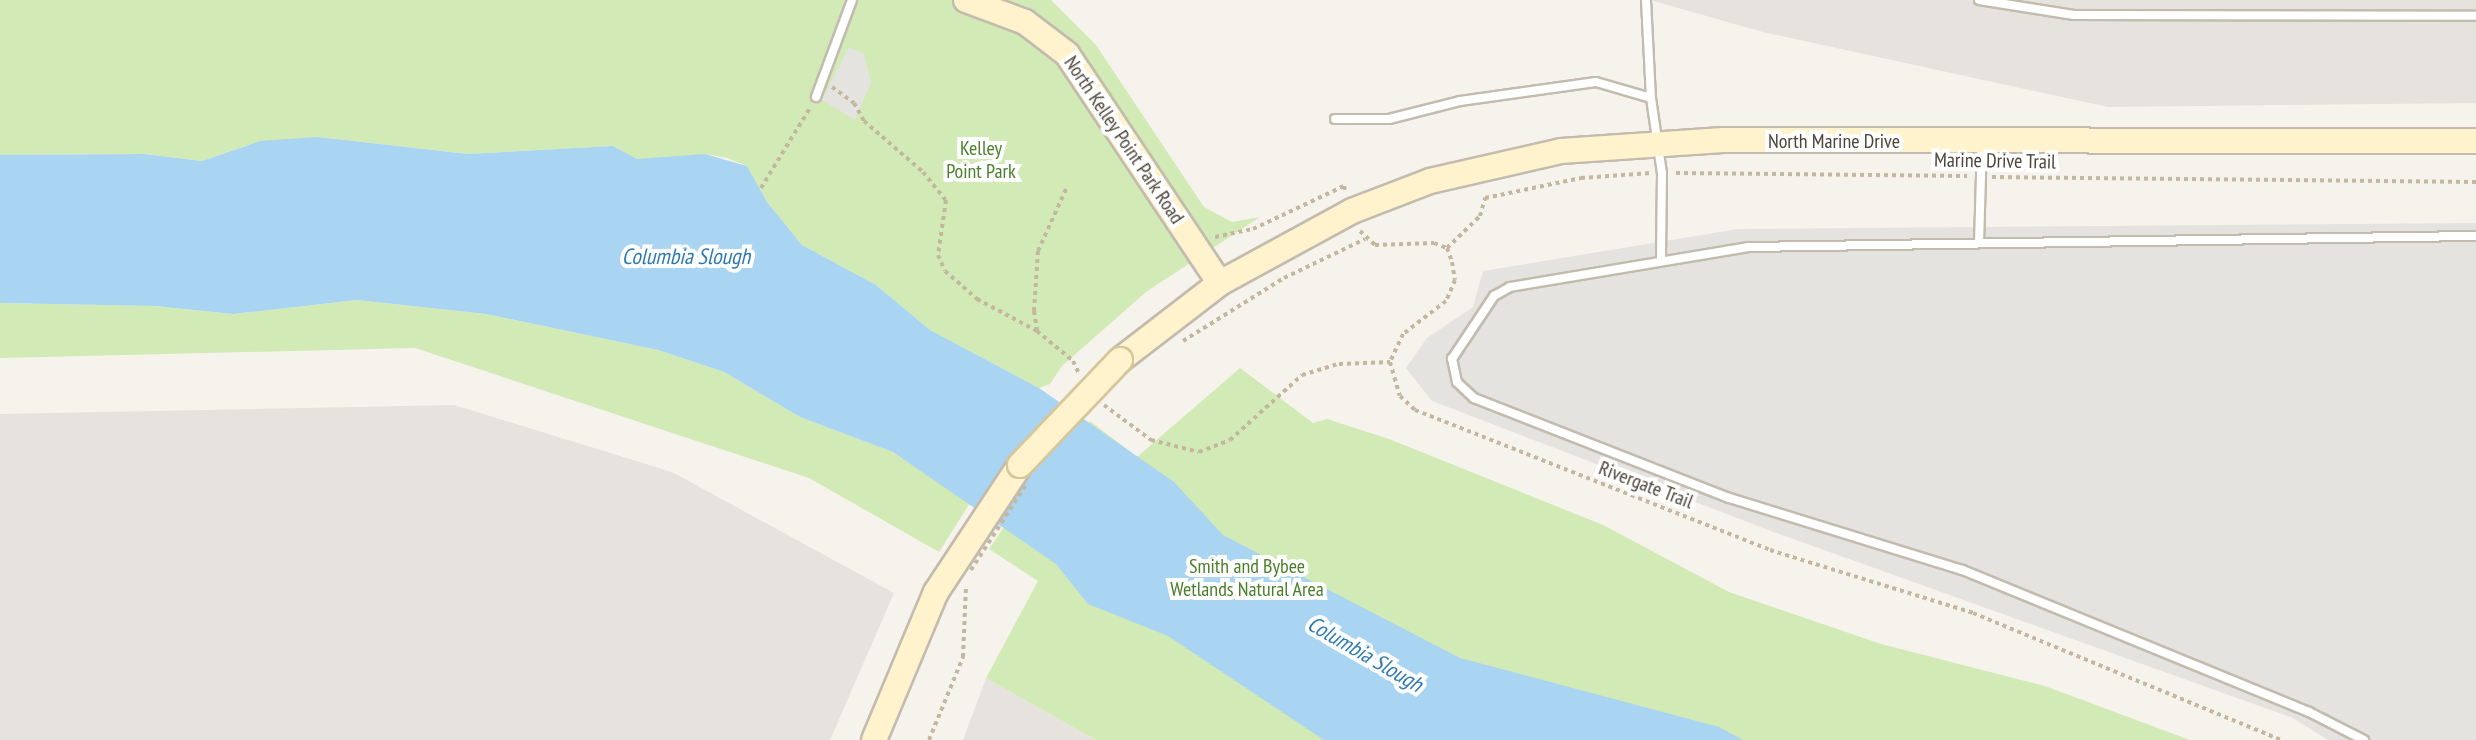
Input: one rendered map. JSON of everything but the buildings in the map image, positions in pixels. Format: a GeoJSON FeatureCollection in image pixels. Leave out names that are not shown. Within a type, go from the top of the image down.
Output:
{"type":"FeatureCollection","features":[{"type":"Feature","properties":{"kind":"main road","name":"North Kelley Point Park Road"},"geometry":{"type":"LineString","coordinates":[[966,0],[1025,22],[1067,54],[1220,283]]}},
{"type":"Feature","properties":{"kind":"main road","name":"North Marine Drive"},"geometry":{"type":"LineString","coordinates":[[874,740],[914,637],[1047,433],[1120,360],[1220,283],[1352,211],[1430,181],[1519,158],[1657,141],[2476,141]]}},
{"type":"Feature","properties":{"kind":"lane"},"geometry":{"type":"LineString","coordinates":[[816,97],[852,0]]}},
{"type":"Feature","properties":{"kind":"lane"},"geometry":{"type":"LineString","coordinates":[[1646,0],[1651,98],[1662,173],[1661,261]]}},
{"type":"Feature","properties":{"kind":"lane"},"geometry":{"type":"LineString","coordinates":[[1979,0],[2074,15],[2476,16]]}},
{"type":"Feature","properties":{"kind":"lane"},"geometry":{"type":"LineString","coordinates":[[1335,119],[1389,119],[1460,101],[1596,82],[1651,98]]}},
{"type":"Feature","properties":{"kind":"lane"},"geometry":{"type":"LineString","coordinates":[[1979,243],[1982,142]]}},
{"type":"Feature","properties":{"kind":"lane"},"geometry":{"type":"LineString","coordinates":[[2364,740],[2309,712],[1962,570],[1729,498],[1474,398],[1457,382],[1454,352],[1498,292],[1748,247],[2476,236]]}},
{"type":"Feature","properties":{"kind":"path"},"geometry":{"type":"LineString","coordinates":[[822,80],[854,103],[864,121],[923,172],[946,200],[938,255],[945,271],[977,299],[1037,331],[1073,361],[1083,383]]}},
{"type":"Feature","properties":{"kind":"path"},"geometry":{"type":"LineString","coordinates":[[761,188],[816,97]]}},
{"type":"Feature","properties":{"kind":"path","name":"Marine Drive Trail"},"geometry":{"type":"LineString","coordinates":[[1447,248],[1480,216],[1485,198],[1581,178],[1662,173],[2476,182]]}},
{"type":"Feature","properties":{"kind":"path"},"geometry":{"type":"LineString","coordinates":[[1093,396],[1151,440],[1199,452],[1230,440],[1302,375],[1339,364],[1390,362],[1403,334],[1437,311],[1450,294],[1455,280],[1447,248],[1418,241],[1375,245],[1365,239],[1344,186],[1253,229],[1192,241]]}},
{"type":"Feature","properties":{"kind":"path"},"geometry":{"type":"LineString","coordinates":[[1037,331],[1038,251],[1066,189]]}},
{"type":"Feature","properties":{"kind":"path"},"geometry":{"type":"LineString","coordinates":[[1172,347],[1284,278],[1365,239]]}},
{"type":"Feature","properties":{"kind":"path","name":"Rivergate Trail"},"geometry":{"type":"LineString","coordinates":[[1390,362],[1400,396],[1415,410],[1770,550],[1973,613],[2281,740]]}},
{"type":"Feature","properties":{"kind":"path"},"geometry":{"type":"LineString","coordinates":[[929,740],[963,657],[965,562]]}},
{"type":"Feature","properties":{"kind":"shaded area"},"geometry":{"type":"Polygon","coordinates":[[[1650,0],[2476,0],[2476,103],[2108,107],[1763,32],[1650,0]]]}},
{"type":"Feature","properties":{"kind":"shaded area"},"geometry":{"type":"Polygon","coordinates":[[[849,47],[864,54],[871,83],[855,120],[822,100],[849,47]]]}},
{"type":"Feature","properties":{"kind":"shaded area"},"geometry":{"type":"Polygon","coordinates":[[[2476,223],[2476,740],[2328,740],[2293,718],[1771,531],[1432,401],[1406,368],[1427,338],[1473,307],[1483,271],[1738,229],[2476,223]]]}},
{"type":"Feature","properties":{"kind":"shaded area"},"geometry":{"type":"Polygon","coordinates":[[[454,405],[672,472],[894,593],[830,740],[0,740],[0,414],[454,405]]]}},
{"type":"Feature","properties":{"kind":"shaded area"},"geometry":{"type":"Polygon","coordinates":[[[986,678],[1096,740],[963,740],[986,678]]]}},
{"type":"Feature","properties":{"kind":"green space","name":"Kelley Point Park"},"geometry":{"type":"Polygon","coordinates":[[[0,0],[1051,0],[1096,45],[1204,207],[1232,222],[1260,217],[1146,292],[1062,366],[1050,384],[1039,388],[930,330],[876,285],[802,245],[767,202],[747,166],[727,158],[705,154],[662,161],[637,159],[613,146],[468,154],[318,137],[245,146],[202,161],[144,154],[0,155],[0,0]]]}},
{"type":"Feature","properties":{"kind":"green space"},"geometry":{"type":"Polygon","coordinates":[[[357,300],[486,314],[658,350],[724,372],[800,417],[893,452],[970,503],[939,552],[809,478],[415,348],[0,358],[0,303],[155,306],[233,314],[357,300]]]}},
{"type":"Feature","properties":{"kind":"green space","name":"Smith and Bybee Wetlands Natural Area"},"geometry":{"type":"Polygon","coordinates":[[[1240,368],[1313,423],[1327,419],[1389,439],[1603,525],[1729,592],[1881,644],[2045,686],[2190,740],[1096,740],[986,678],[1038,581],[989,549],[1015,511],[1090,421],[1137,457],[1240,368]]]}},
{"type":"Feature","properties":{"kind":"water","name":"Columbia Slough"},"geometry":{"type":"Polygon","coordinates":[[[318,137],[468,154],[613,146],[637,159],[705,154],[747,166],[767,202],[802,245],[876,285],[930,330],[1039,388],[1174,482],[1223,535],[1460,658],[1719,727],[1743,740],[1324,740],[1168,636],[1088,604],[1056,564],[893,452],[800,417],[724,372],[658,350],[486,314],[357,300],[233,314],[155,306],[0,303],[0,155],[144,154],[202,161],[260,141],[318,137]]]}}]}
